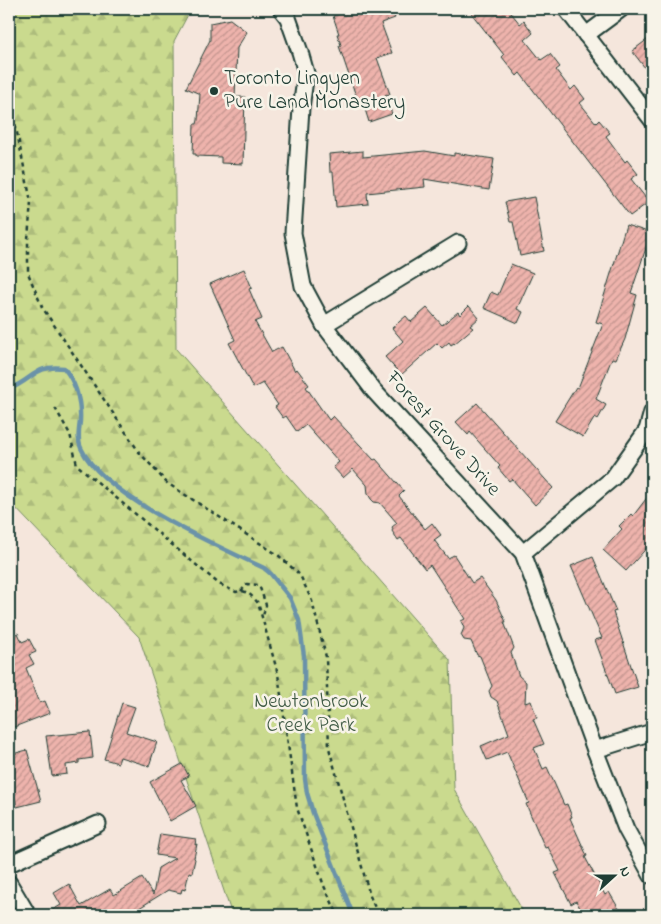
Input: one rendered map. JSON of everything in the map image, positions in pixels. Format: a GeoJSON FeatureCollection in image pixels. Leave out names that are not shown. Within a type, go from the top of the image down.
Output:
{"type":"FeatureCollection","features":[{"type":"Feature","properties":{"kind":"street","name":"Forest Grove Drive"},"geometry":{"type":"LineString","coordinates":[[281,9],[288,18],[306,74],[301,108],[293,233],[303,286],[324,325],[374,392],[523,553],[626,829],[652,876]]}},
{"type":"Feature","properties":{"kind":"street"},"geometry":{"type":"LineString","coordinates":[[566,9],[652,120]]}},
{"type":"Feature","properties":{"kind":"street"},"geometry":{"type":"LineString","coordinates":[[586,35],[621,9]]}},
{"type":"Feature","properties":{"kind":"street"},"geometry":{"type":"LineString","coordinates":[[324,325],[458,243]]}},
{"type":"Feature","properties":{"kind":"street"},"geometry":{"type":"LineString","coordinates":[[523,553],[613,478],[648,430],[652,412]]}},
{"type":"Feature","properties":{"kind":"street"},"geometry":{"type":"LineString","coordinates":[[595,750],[652,732]]}},
{"type":"Feature","properties":{"kind":"street"},"geometry":{"type":"LineString","coordinates":[[9,864],[98,824]]}},
{"type":"Feature","properties":{"kind":"street"},"geometry":{"type":"LineString","coordinates":[[9,883],[28,915]]}},
{"type":"Feature","properties":{"kind":"path"},"geometry":{"type":"LineString","coordinates":[[9,93],[31,202],[28,273],[42,307],[139,452],[167,483],[278,555],[300,575],[312,601],[326,657],[329,748],[370,896],[378,915]]}},
{"type":"Feature","properties":{"kind":"path"},"geometry":{"type":"LineString","coordinates":[[55,408],[70,434],[77,465],[219,584],[236,592],[241,591],[251,594],[258,603],[278,674],[297,808],[324,886],[338,915]]}},
{"type":"Feature","properties":{"kind":"path"},"geometry":{"type":"LineString","coordinates":[[241,591],[247,584],[258,585],[266,605],[262,618]]}},
{"type":"Feature","properties":{"kind":"green space","name":"Newtonbrook Creek Park"},"geometry":{"type":"Polygon","coordinates":[[[9,9],[191,9],[174,41],[176,349],[450,660],[454,789],[525,915],[232,915],[139,637],[9,501],[9,9]]]}},
{"type":"Feature","properties":{"kind":"building"},"geometry":{"type":"Polygon","coordinates":[[[345,9],[391,9],[395,18],[381,23],[392,53],[377,58],[390,94],[385,95],[392,114],[369,122],[363,103],[359,105],[339,46],[341,45],[337,34],[339,34],[333,16],[346,11],[345,9]]]}},
{"type":"Feature","properties":{"kind":"building"},"geometry":{"type":"Polygon","coordinates":[[[468,9],[508,9],[520,24],[524,21],[533,33],[525,40],[541,60],[550,54],[560,67],[556,70],[571,90],[575,86],[585,99],[580,103],[596,123],[599,120],[610,133],[606,136],[625,162],[627,160],[638,174],[631,179],[649,202],[630,216],[520,73],[517,76],[502,57],[504,55],[468,9]]]}},
{"type":"Feature","properties":{"kind":"building","name":"Toronto Lingyen Pure Land Monastery"},"geometry":{"type":"Polygon","coordinates":[[[230,19],[247,32],[237,48],[235,97],[245,97],[243,164],[221,163],[221,157],[196,156],[196,154],[193,154],[194,124],[197,124],[198,120],[200,94],[186,88],[210,40],[210,23],[230,19]]]}},
{"type":"Feature","properties":{"kind":"building"},"geometry":{"type":"Polygon","coordinates":[[[652,36],[652,77],[632,51],[652,36]]]}},
{"type":"Feature","properties":{"kind":"building"},"geometry":{"type":"Polygon","coordinates":[[[363,151],[363,157],[425,151],[454,156],[454,153],[494,159],[489,190],[424,179],[425,187],[367,193],[368,204],[336,207],[333,172],[330,172],[329,154],[363,151]]]}},
{"type":"Feature","properties":{"kind":"building"},"geometry":{"type":"Polygon","coordinates":[[[534,197],[544,251],[520,256],[513,222],[510,222],[505,202],[534,197]]]}},
{"type":"Feature","properties":{"kind":"building"},"geometry":{"type":"Polygon","coordinates":[[[626,225],[651,233],[631,293],[637,295],[625,339],[616,359],[612,358],[596,399],[606,405],[598,419],[595,417],[583,437],[555,421],[576,387],[578,388],[603,324],[596,322],[626,225]]]}},
{"type":"Feature","properties":{"kind":"building"},"geometry":{"type":"Polygon","coordinates":[[[511,264],[533,273],[517,309],[523,312],[518,323],[484,308],[491,292],[498,295],[511,264]]]}},
{"type":"Feature","properties":{"kind":"building"},"geometry":{"type":"Polygon","coordinates":[[[244,269],[252,288],[249,289],[262,319],[255,322],[272,352],[282,347],[295,371],[297,369],[309,385],[306,387],[329,420],[333,416],[374,460],[376,459],[404,491],[399,496],[425,529],[432,523],[441,535],[434,540],[448,558],[454,555],[472,583],[480,578],[496,600],[506,622],[504,622],[514,648],[511,653],[519,676],[526,682],[525,703],[531,701],[537,718],[533,719],[544,744],[534,748],[543,769],[547,767],[564,805],[567,804],[572,817],[570,818],[587,856],[585,857],[605,895],[609,892],[619,909],[607,915],[584,915],[576,901],[571,904],[555,873],[560,871],[548,847],[545,848],[526,804],[529,803],[507,752],[487,760],[481,746],[509,734],[497,701],[491,697],[489,691],[492,686],[480,656],[477,655],[471,641],[464,640],[461,635],[464,628],[461,621],[465,619],[430,565],[425,569],[401,538],[398,540],[392,531],[392,527],[397,523],[380,503],[374,502],[371,499],[368,494],[367,485],[353,469],[343,478],[333,467],[339,462],[306,425],[297,432],[286,416],[283,418],[275,407],[278,405],[263,383],[253,388],[229,343],[235,340],[210,284],[244,269]]]}},
{"type":"Feature","properties":{"kind":"building"},"geometry":{"type":"Polygon","coordinates":[[[469,306],[479,318],[470,326],[473,328],[454,344],[451,345],[449,342],[442,348],[437,343],[401,375],[385,357],[403,341],[392,328],[406,316],[411,322],[427,308],[442,325],[458,312],[460,315],[469,306]]]}},
{"type":"Feature","properties":{"kind":"building"},"geometry":{"type":"Polygon","coordinates":[[[477,403],[553,488],[535,505],[512,479],[509,481],[498,468],[500,466],[470,432],[468,435],[456,422],[477,403]]]}},
{"type":"Feature","properties":{"kind":"building"},"geometry":{"type":"Polygon","coordinates":[[[652,491],[652,542],[626,571],[603,550],[622,529],[619,526],[631,514],[633,516],[652,491]]]}},
{"type":"Feature","properties":{"kind":"building"},"geometry":{"type":"Polygon","coordinates":[[[593,557],[616,611],[613,612],[638,687],[615,694],[595,640],[602,638],[571,566],[593,557]]]}},
{"type":"Feature","properties":{"kind":"building"},"geometry":{"type":"Polygon","coordinates":[[[18,633],[22,642],[29,639],[36,652],[29,655],[34,664],[26,668],[40,703],[45,701],[50,713],[9,729],[9,637],[18,633]]]}},
{"type":"Feature","properties":{"kind":"building"},"geometry":{"type":"Polygon","coordinates":[[[122,703],[135,707],[126,732],[157,742],[149,766],[120,757],[118,763],[104,759],[122,703]]]}},
{"type":"Feature","properties":{"kind":"building"},"geometry":{"type":"Polygon","coordinates":[[[90,732],[93,758],[79,760],[79,763],[66,765],[67,774],[52,776],[46,736],[90,732]]]}},
{"type":"Feature","properties":{"kind":"building"},"geometry":{"type":"Polygon","coordinates":[[[27,750],[41,801],[17,807],[9,775],[9,755],[27,750]]]}},
{"type":"Feature","properties":{"kind":"building"},"geometry":{"type":"Polygon","coordinates":[[[182,764],[189,776],[181,780],[196,806],[170,821],[150,782],[182,764]]]}},
{"type":"Feature","properties":{"kind":"building"},"geometry":{"type":"Polygon","coordinates":[[[160,834],[196,839],[195,845],[197,844],[192,873],[189,872],[185,890],[182,889],[181,893],[168,890],[128,915],[44,915],[61,905],[54,893],[69,884],[81,906],[110,889],[114,895],[142,878],[153,895],[158,868],[175,858],[156,855],[160,834]]]}},
{"type":"Feature","properties":{"kind":"waterway"},"geometry":{"type":"LineString","coordinates":[[9,389],[47,368],[64,368],[75,386],[79,400],[79,442],[93,466],[112,484],[162,517],[190,533],[264,568],[290,598],[299,620],[304,656],[305,779],[307,793],[353,915]]}},
{"type":"Feature","properties":{"kind":"place","name":"Toronto Lingyen Pure Land Monastery"},"geometry":{"type":"Point","coordinates":[214,91]}}]}
